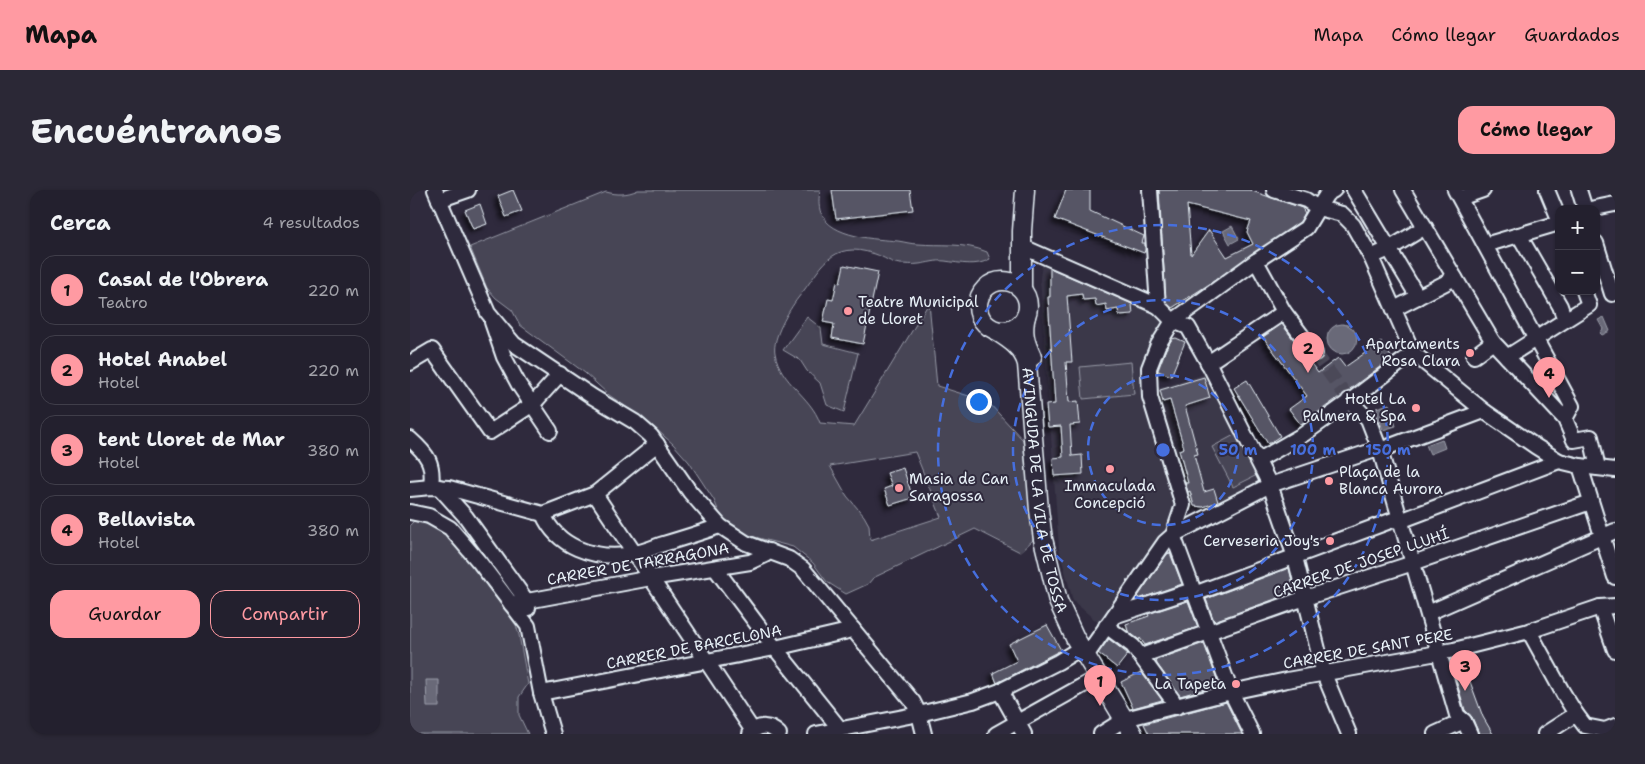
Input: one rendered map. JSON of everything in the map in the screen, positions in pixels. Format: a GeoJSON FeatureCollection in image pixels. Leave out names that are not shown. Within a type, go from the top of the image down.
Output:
{"type":"FeatureCollection","features":[{"type":"Feature","properties":{"kind":"main road"},"geometry":{"type":"LineString","coordinates":[[1002,281],[1015,268],[1023,239],[1017,190]]}},
{"type":"Feature","properties":{"kind":"main road"},"geometry":{"type":"LineString","coordinates":[[1022,289],[1010,281],[989,284],[985,287],[977,301],[977,307],[980,318],[986,326],[996,331],[1011,330],[1026,316],[1028,302],[1022,289],[1025,190]]}},
{"type":"Feature","properties":{"kind":"main road","name":"AVINGUDA DE LA VILA DE TOSSA"},"geometry":{"type":"LineString","coordinates":[[1026,316],[1025,342],[1033,357],[1035,366],[1045,495],[1052,543],[1063,593],[1083,652]]}},
{"type":"Feature","properties":{"kind":"main road","name":"AVINGUDA DE LA VILA DE TOSSA"},"geometry":{"type":"LineString","coordinates":[[996,331],[1016,344],[1026,359],[1029,373],[1039,510],[1043,539],[1058,601],[1083,652],[1129,727]]}},
{"type":"Feature","properties":{"kind":"street"},"geometry":{"type":"LineString","coordinates":[[468,190],[437,195],[488,313],[504,357],[519,385],[550,431]]}},
{"type":"Feature","properties":{"kind":"street"},"geometry":{"type":"LineString","coordinates":[[1150,190],[1158,306]]}},
{"type":"Feature","properties":{"kind":"street"},"geometry":{"type":"LineString","coordinates":[[1274,190],[1308,199],[1342,214],[1353,225],[1371,257],[1413,353],[1484,411],[1559,461],[1610,471]]}},
{"type":"Feature","properties":{"kind":"street"},"geometry":{"type":"LineString","coordinates":[[1354,190],[1418,297]]}},
{"type":"Feature","properties":{"kind":"street"},"geometry":{"type":"LineString","coordinates":[[1403,190],[1493,342],[1565,419],[1574,440],[1591,437],[1610,471]]}},
{"type":"Feature","properties":{"kind":"street"},"geometry":{"type":"LineString","coordinates":[[1483,190],[1457,194],[1572,406],[1565,419]]}},
{"type":"Feature","properties":{"kind":"street"},"geometry":{"type":"LineString","coordinates":[[1547,190],[1555,209]]}},
{"type":"Feature","properties":{"kind":"street"},"geometry":{"type":"LineString","coordinates":[[1579,190],[1584,205]]}},
{"type":"Feature","properties":{"kind":"street"},"geometry":{"type":"LineString","coordinates":[[1308,199],[1331,192]]}},
{"type":"Feature","properties":{"kind":"street"},"geometry":{"type":"LineString","coordinates":[[1252,734],[1232,692],[1173,535],[1183,505],[1150,397],[1149,368],[1158,345],[1173,322],[1256,261],[1306,228],[1308,199]]}},
{"type":"Feature","properties":{"kind":"street"},"geometry":{"type":"LineString","coordinates":[[1600,207],[1615,204]]}},
{"type":"Feature","properties":{"kind":"street"},"geometry":{"type":"LineString","coordinates":[[1485,245],[1555,224]]}},
{"type":"Feature","properties":{"kind":"street"},"geometry":{"type":"LineString","coordinates":[[1371,257],[1389,249],[1425,227]]}},
{"type":"Feature","properties":{"kind":"street"},"geometry":{"type":"LineString","coordinates":[[1519,235],[1560,306],[1565,320]]}},
{"type":"Feature","properties":{"kind":"street"},"geometry":{"type":"LineString","coordinates":[[1023,239],[1158,306],[1173,322],[1188,327],[1259,460],[1270,485],[1294,558],[1324,674],[1349,734]]}},
{"type":"Feature","properties":{"kind":"street"},"geometry":{"type":"LineString","coordinates":[[1599,250],[1614,293]]}},
{"type":"Feature","properties":{"kind":"street"},"geometry":{"type":"LineString","coordinates":[[1256,261],[1284,312],[1315,354]]}},
{"type":"Feature","properties":{"kind":"street"},"geometry":{"type":"LineString","coordinates":[[1394,309],[1455,278]]}},
{"type":"Feature","properties":{"kind":"street"},"geometry":{"type":"LineString","coordinates":[[1507,357],[1589,305],[1585,295]]}},
{"type":"Feature","properties":{"kind":"street"},"geometry":{"type":"LineString","coordinates":[[1208,363],[1284,312]]}},
{"type":"Feature","properties":{"kind":"street"},"geometry":{"type":"LineString","coordinates":[[488,313],[514,344],[606,406],[635,422],[651,436],[690,492],[720,526],[746,542],[789,558],[799,565],[913,702],[919,714],[924,734]]}},
{"type":"Feature","properties":{"kind":"street"},"geometry":{"type":"LineString","coordinates":[[1474,356],[1493,342]]}},
{"type":"Feature","properties":{"kind":"street"},"geometry":{"type":"LineString","coordinates":[[410,363],[432,350],[490,432],[533,404],[560,374]]}},
{"type":"Feature","properties":{"kind":"street"},"geometry":{"type":"LineString","coordinates":[[1259,460],[1304,434],[1413,353]]}},
{"type":"Feature","properties":{"kind":"street"},"geometry":{"type":"LineString","coordinates":[[1349,401],[1368,419],[1380,450],[1397,521],[1428,613],[1457,715],[1467,728],[1436,734]]}},
{"type":"Feature","properties":{"kind":"street"},"geometry":{"type":"LineString","coordinates":[[816,734],[919,714],[972,701],[1083,652],[1110,621],[1165,542],[1173,535],[1270,485],[1380,450],[1484,411]]}},
{"type":"Feature","properties":{"kind":"street"},"geometry":{"type":"LineString","coordinates":[[410,439],[423,451],[429,460],[435,487],[466,517],[526,600],[528,626],[541,693],[553,734]]}},
{"type":"Feature","properties":{"kind":"street"},"geometry":{"type":"LineString","coordinates":[[410,489],[450,488],[543,514],[595,494],[657,444]]}},
{"type":"Feature","properties":{"kind":"street"},"geometry":{"type":"LineString","coordinates":[[1110,621],[1294,558],[1559,461]]}},
{"type":"Feature","properties":{"kind":"street"},"geometry":{"type":"LineString","coordinates":[[1580,466],[1615,577]]}},
{"type":"Feature","properties":{"kind":"street"},"geometry":{"type":"LineString","coordinates":[[595,494],[751,733],[761,727],[767,727],[773,729],[778,734]]}},
{"type":"Feature","properties":{"kind":"street","name":"CARRER DE JOSEP LLUHÍ"},"geometry":{"type":"LineString","coordinates":[[1141,656],[1305,598],[1591,502]]}},
{"type":"Feature","properties":{"kind":"street"},"geometry":{"type":"LineString","coordinates":[[410,512],[429,516],[450,528],[528,626]]}},
{"type":"Feature","properties":{"kind":"street"},"geometry":{"type":"LineString","coordinates":[[543,514],[554,531],[576,549],[611,555],[635,553],[720,526]]}},
{"type":"Feature","properties":{"kind":"street"},"geometry":{"type":"LineString","coordinates":[[1428,613],[1615,531]]}},
{"type":"Feature","properties":{"kind":"street","name":"CARRER DE TARRAGONA"},"geometry":{"type":"LineString","coordinates":[[511,604],[750,562],[769,551]]}},
{"type":"Feature","properties":{"kind":"street"},"geometry":{"type":"LineString","coordinates":[[715,568],[775,648],[840,729]]}},
{"type":"Feature","properties":{"kind":"street","name":"CARRER DE SANT PERE"},"geometry":{"type":"LineString","coordinates":[[1100,734],[1129,727],[1176,707],[1232,692],[1287,680],[1439,653],[1529,631],[1600,607],[1615,606]]}},
{"type":"Feature","properties":{"kind":"street"},"geometry":{"type":"LineString","coordinates":[[1600,607],[1615,650]]}},
{"type":"Feature","properties":{"kind":"street"},"geometry":{"type":"LineString","coordinates":[[1110,621],[1141,656],[1176,707]]}},
{"type":"Feature","properties":{"kind":"street","name":"CARRER DE BARCELONA"},"geometry":{"type":"LineString","coordinates":[[541,693],[775,648],[853,629]]}},
{"type":"Feature","properties":{"kind":"street"},"geometry":{"type":"LineString","coordinates":[[1529,631],[1576,714],[1586,726],[1605,730],[1615,726]]}},
{"type":"Feature","properties":{"kind":"street"},"geometry":{"type":"LineString","coordinates":[[996,734],[1021,728],[1098,677]]}},
{"type":"Feature","properties":{"kind":"street"},"geometry":{"type":"LineString","coordinates":[[1000,690],[1021,728]]}},
{"type":"Feature","properties":{"kind":"street"},"geometry":{"type":"LineString","coordinates":[[1544,734],[1576,714]]}},
{"type":"Feature","properties":{"kind":"shaded area"},"geometry":{"type":"Polygon","coordinates":[[[638,190],[820,190],[819,204],[821,213],[834,228],[844,232],[867,238],[913,244],[970,247],[987,252],[990,259],[980,263],[968,264],[935,261],[900,264],[859,250],[847,250],[837,254],[821,267],[790,310],[776,340],[775,353],[783,373],[816,413],[820,423],[854,426],[929,303],[937,386],[988,402],[1023,440],[1033,540],[1020,552],[975,529],[873,578],[868,584],[846,594],[827,582],[813,563],[793,547],[747,535],[733,528],[721,517],[714,500],[689,462],[673,444],[648,422],[609,395],[585,373],[520,325],[512,310],[496,298],[487,288],[470,247],[606,192],[622,194],[638,190]],[[915,452],[830,466],[847,496],[869,525],[870,540],[941,517],[915,452]]]}},
{"type":"Feature","properties":{"kind":"shaded area","name":"Immaculada Concepció"},"geometry":{"type":"Polygon","coordinates":[[[1043,259],[1168,317],[1145,367],[1177,506],[1168,533],[1101,625],[1073,601],[1059,549],[1040,278],[1043,259]]]}},
{"type":"Feature","properties":{"kind":"shaded area"},"geometry":{"type":"Polygon","coordinates":[[[807,317],[821,328],[823,344],[858,353],[844,412],[827,405],[820,383],[807,371],[800,360],[783,350],[807,317]]]}},
{"type":"Feature","properties":{"kind":"shaded area"},"geometry":{"type":"Polygon","coordinates":[[[1131,362],[1134,394],[1083,399],[1080,367],[1131,362]]]}},
{"type":"Feature","properties":{"kind":"shaded area"},"geometry":{"type":"Polygon","coordinates":[[[1208,373],[1264,482],[1197,517],[1190,503],[1155,396],[1155,389],[1208,373]]]}},
{"type":"Feature","properties":{"kind":"shaded area"},"geometry":{"type":"Polygon","coordinates":[[[1238,433],[1259,474],[1233,487],[1212,447],[1238,433]]]}},
{"type":"Feature","properties":{"kind":"shaded area"},"geometry":{"type":"Polygon","coordinates":[[[415,520],[434,527],[451,538],[516,625],[528,684],[519,697],[519,715],[528,734],[410,734],[410,525],[415,520]]]}},
{"type":"Feature","properties":{"kind":"water"},"geometry":{"type":"Polygon","coordinates":[[[1232,226],[1239,239],[1230,244],[1223,231],[1232,226]]]}},
{"type":"Feature","properties":{"kind":"water"},"geometry":{"type":"Polygon","coordinates":[[[1604,317],[1610,331],[1602,335],[1600,333],[1603,329],[1598,320],[1604,317]]]}},
{"type":"Feature","properties":{"kind":"water"},"geometry":{"type":"Polygon","coordinates":[[[1342,324],[1348,325],[1356,333],[1356,345],[1348,353],[1342,354],[1336,353],[1328,345],[1327,339],[1328,333],[1336,325],[1342,324]]]}},
{"type":"Feature","properties":{"kind":"water"},"geometry":{"type":"Polygon","coordinates":[[[1389,404],[1396,426],[1383,430],[1376,408],[1389,404]]]}},
{"type":"Feature","properties":{"kind":"water"},"geometry":{"type":"Polygon","coordinates":[[[1442,439],[1445,448],[1430,454],[1426,445],[1442,439]]]}},
{"type":"Feature","properties":{"kind":"water"},"geometry":{"type":"Polygon","coordinates":[[[426,680],[439,680],[439,707],[427,707],[426,680]]]}},
{"type":"Feature","properties":{"kind":"building"},"geometry":{"type":"Polygon","coordinates":[[[513,190],[522,211],[506,217],[498,196],[513,190]]]}},
{"type":"Feature","properties":{"kind":"building"},"geometry":{"type":"Polygon","coordinates":[[[832,190],[910,190],[913,210],[836,219],[832,190]]]}},
{"type":"Feature","properties":{"kind":"building"},"geometry":{"type":"Polygon","coordinates":[[[1066,190],[1090,190],[1090,211],[1144,236],[1142,243],[1145,243],[1144,253],[1055,219],[1066,190]]]}},
{"type":"Feature","properties":{"kind":"building"},"geometry":{"type":"Polygon","coordinates":[[[1159,190],[1249,190],[1302,208],[1305,213],[1300,222],[1172,308],[1166,302],[1159,190]],[[1187,205],[1191,255],[1209,230],[1227,257],[1253,244],[1247,232],[1251,221],[1187,205]]]}},
{"type":"Feature","properties":{"kind":"building"},"geometry":{"type":"Polygon","coordinates":[[[480,204],[487,224],[473,229],[465,210],[480,204]]]}},
{"type":"Feature","properties":{"kind":"building","name":"Teatre Municipal de Lloret"},"geometry":{"type":"Polygon","coordinates":[[[844,265],[878,272],[863,344],[832,338],[834,324],[823,322],[828,299],[833,300],[837,282],[840,283],[844,265]]]}},
{"type":"Feature","properties":{"kind":"building"},"geometry":{"type":"Polygon","coordinates":[[[1050,268],[1132,304],[1133,314],[1119,315],[1118,309],[1107,311],[1106,304],[1096,306],[1095,299],[1083,300],[1082,294],[1067,296],[1072,362],[1066,362],[1069,402],[1078,401],[1080,424],[1070,425],[1072,456],[1082,455],[1083,474],[1054,476],[1053,458],[1063,457],[1061,426],[1048,427],[1046,405],[1055,404],[1048,297],[1050,297],[1050,268]]]}},
{"type":"Feature","properties":{"kind":"building"},"geometry":{"type":"Polygon","coordinates":[[[1282,324],[1318,373],[1338,358],[1345,367],[1381,342],[1392,358],[1301,425],[1289,409],[1307,396],[1263,337],[1282,324]]]}},
{"type":"Feature","properties":{"kind":"building"},"geometry":{"type":"Polygon","coordinates":[[[1176,338],[1185,342],[1171,376],[1158,370],[1166,349],[1172,339],[1176,338]]]}},
{"type":"Feature","properties":{"kind":"building"},"geometry":{"type":"Polygon","coordinates":[[[1204,377],[1210,398],[1185,406],[1198,454],[1194,455],[1204,492],[1214,489],[1218,502],[1203,507],[1194,506],[1190,491],[1188,492],[1185,483],[1188,483],[1179,450],[1184,448],[1170,400],[1163,402],[1160,390],[1204,377]]]}},
{"type":"Feature","properties":{"kind":"building"},"geometry":{"type":"Polygon","coordinates":[[[1247,380],[1280,436],[1268,444],[1234,388],[1247,380]]]}},
{"type":"Feature","properties":{"kind":"building","name":"Masia de Can Saragossa"},"geometry":{"type":"Polygon","coordinates":[[[903,468],[913,498],[890,505],[884,489],[892,486],[887,473],[903,468]]]}},
{"type":"Feature","properties":{"kind":"building"},"geometry":{"type":"Polygon","coordinates":[[[1170,553],[1182,584],[1139,599],[1138,596],[1167,554],[1170,553]]]}},
{"type":"Feature","properties":{"kind":"building"},"geometry":{"type":"Polygon","coordinates":[[[1289,568],[1295,592],[1214,621],[1206,599],[1289,568]]]}},
{"type":"Feature","properties":{"kind":"building"},"geometry":{"type":"Polygon","coordinates":[[[1188,601],[1198,627],[1145,645],[1140,638],[1139,640],[1128,631],[1126,624],[1149,616],[1148,614],[1188,601]]]}},
{"type":"Feature","properties":{"kind":"building"},"geometry":{"type":"Polygon","coordinates":[[[1047,625],[1061,650],[997,683],[993,673],[1017,661],[1009,644],[1047,625]]]}},
{"type":"Feature","properties":{"kind":"building"},"geometry":{"type":"Polygon","coordinates":[[[1109,639],[1128,654],[1117,668],[1098,653],[1109,639]]]}},
{"type":"Feature","properties":{"kind":"building"},"geometry":{"type":"Polygon","coordinates":[[[1204,643],[1219,685],[1180,696],[1156,660],[1204,643]]]}},
{"type":"Feature","properties":{"kind":"building"},"geometry":{"type":"Polygon","coordinates":[[[1461,657],[1483,717],[1493,734],[1479,734],[1472,717],[1465,710],[1450,660],[1461,657]]]}},
{"type":"Feature","properties":{"kind":"building"},"geometry":{"type":"Polygon","coordinates":[[[1141,672],[1162,700],[1133,708],[1121,682],[1141,672]]]}},
{"type":"Feature","properties":{"kind":"building"},"geometry":{"type":"Polygon","coordinates":[[[1226,702],[1242,734],[1149,734],[1144,724],[1226,702]]]}},
{"type":"Feature","properties":{"kind":"tunnel"},"geometry":{"type":"LineString","coordinates":[[1315,353],[1349,400]]}},
{"type":"Feature","properties":{"kind":"place","name":"Teatre Municipal de Lloret"},"geometry":{"type":"Point","coordinates":[848,311]}},
{"type":"Feature","properties":{"kind":"place","name":"Apartaments Rosa Clara"},"geometry":{"type":"Point","coordinates":[1470,353]}},
{"type":"Feature","properties":{"kind":"place","name":"Hotel Anabel"},"geometry":{"type":"Point","coordinates":[1308,373]}},
{"type":"Feature","properties":{"kind":"place","name":"Bellavista"},"geometry":{"type":"Point","coordinates":[1549,398]}},
{"type":"Feature","properties":{"kind":"place","name":"Hotel La Palmera & Spa"},"geometry":{"type":"Point","coordinates":[1416,408]}},
{"type":"Feature","properties":{"kind":"place","name":"Immaculada Concepció"},"geometry":{"type":"Point","coordinates":[1110,469]}},
{"type":"Feature","properties":{"kind":"place","name":"Plaça de la Blanca Aurora"},"geometry":{"type":"Point","coordinates":[1329,481]}},
{"type":"Feature","properties":{"kind":"place","name":"Masia de Can Saragossa"},"geometry":{"type":"Point","coordinates":[899,488]}},
{"type":"Feature","properties":{"kind":"place","name":"Cerveseria Joy's"},"geometry":{"type":"Point","coordinates":[1330,541]}},
{"type":"Feature","properties":{"kind":"place","name":"La Tapeta"},"geometry":{"type":"Point","coordinates":[1236,684]}},
{"type":"Feature","properties":{"kind":"place","name":"tent Lloret de Mar"},"geometry":{"type":"Point","coordinates":[1465,691]}},
{"type":"Feature","properties":{"kind":"place","name":"Casal de l'Obrera"},"geometry":{"type":"Point","coordinates":[1100,706]}}]}
